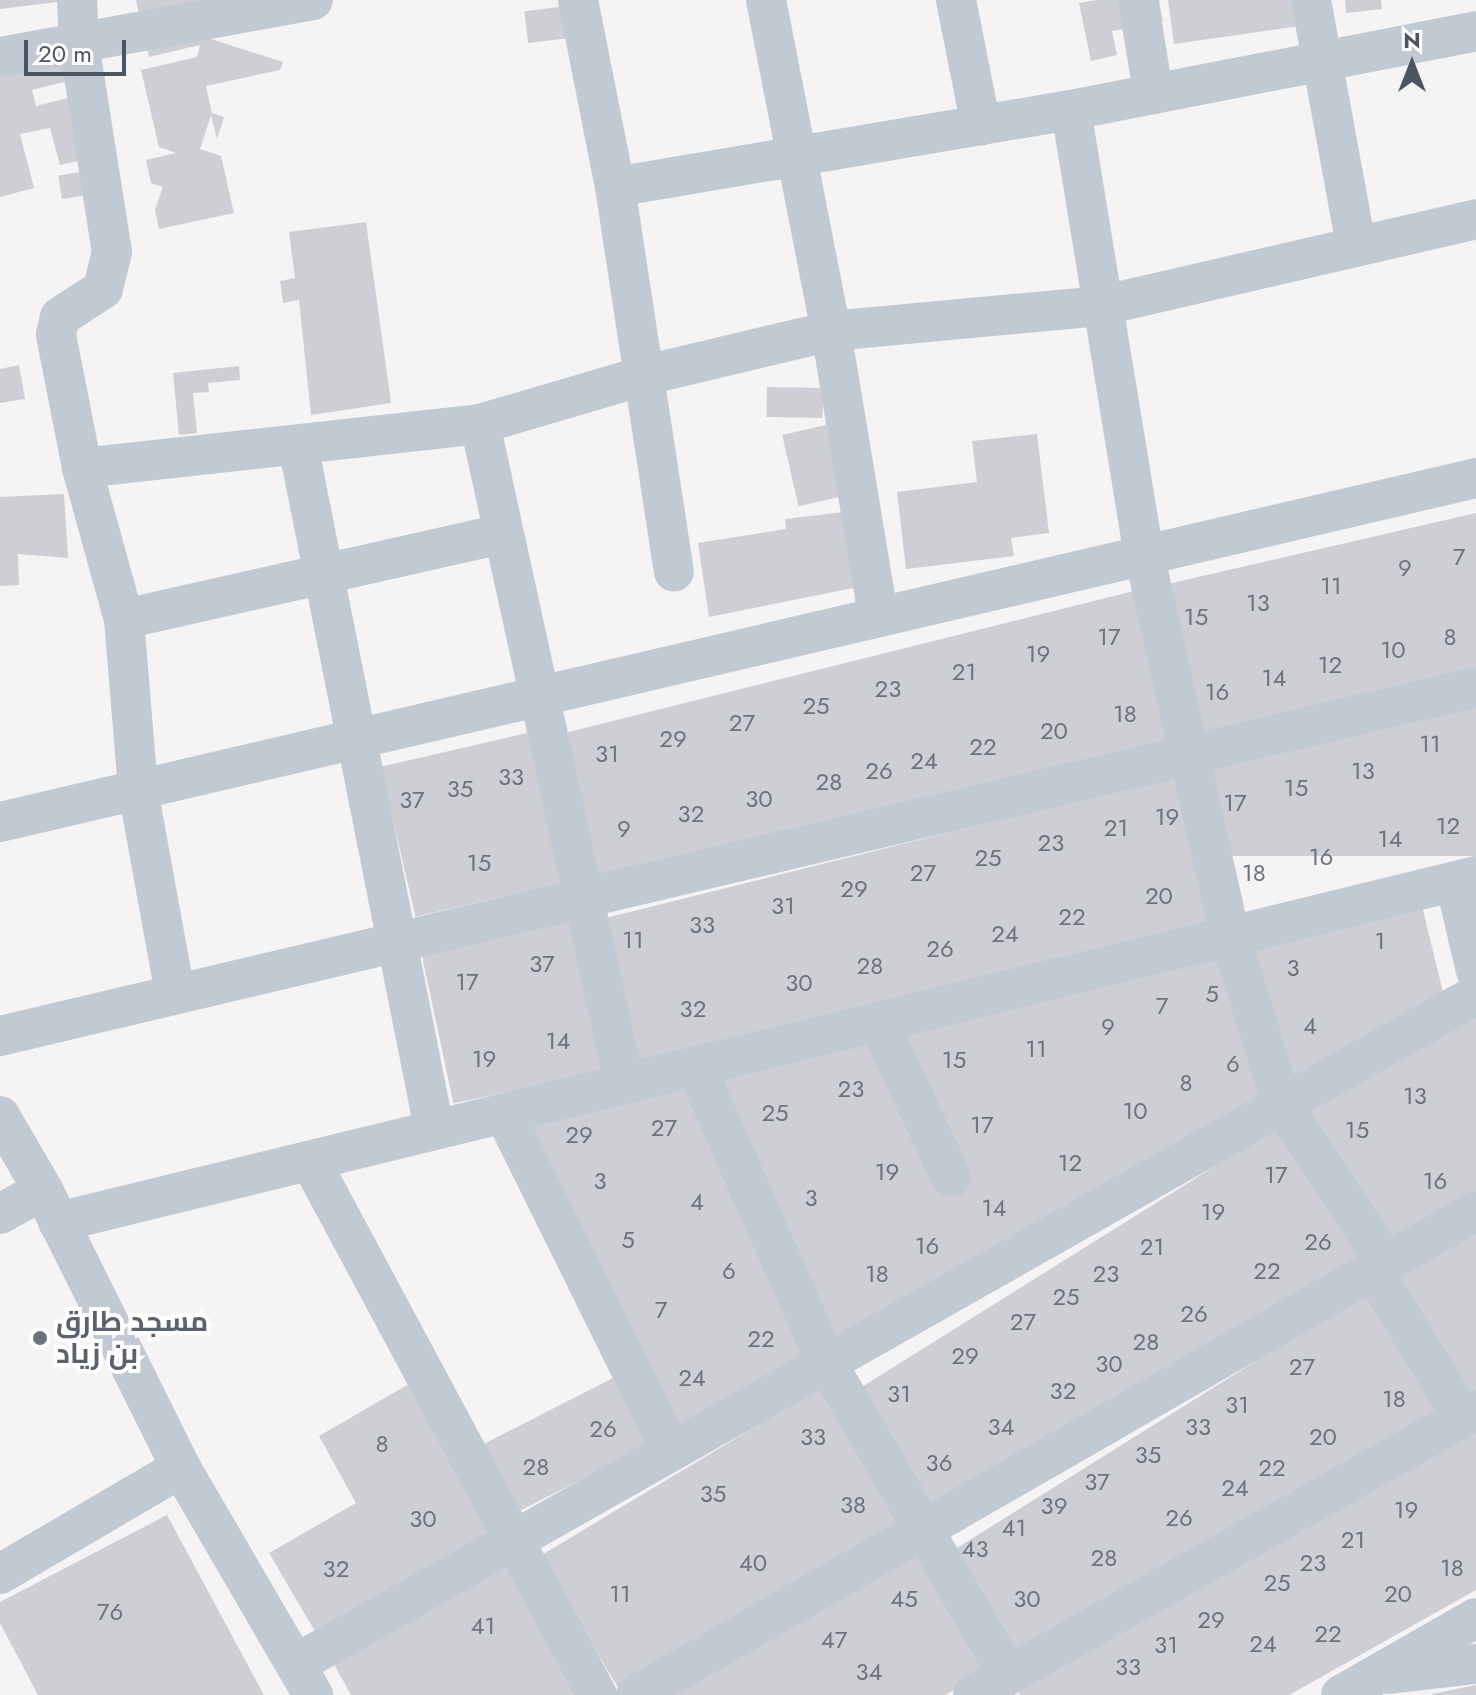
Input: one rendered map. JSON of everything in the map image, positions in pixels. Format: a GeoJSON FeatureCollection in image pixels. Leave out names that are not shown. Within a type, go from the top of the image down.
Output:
{"type":"FeatureCollection","features":[{"type":"Feature","properties":{"kind":"street"},"geometry":{"type":"LineString","coordinates":[[77,0],[79,44],[112,252],[103,289],[78,302],[60,317],[57,326],[82,468],[124,619],[138,790],[175,994]]}},
{"type":"Feature","properties":{"kind":"street"},"geometry":{"type":"LineString","coordinates":[[0,57],[79,44],[258,4],[313,0]]}},
{"type":"Feature","properties":{"kind":"street"},"geometry":{"type":"LineString","coordinates":[[578,0],[615,187],[674,571]]}},
{"type":"Feature","properties":{"kind":"street"},"geometry":{"type":"LineString","coordinates":[[766,0],[831,331],[878,616]]}},
{"type":"Feature","properties":{"kind":"street"},"geometry":{"type":"LineString","coordinates":[[956,0],[981,126]]}},
{"type":"Feature","properties":{"kind":"street"},"geometry":{"type":"LineString","coordinates":[[1138,0],[1153,92]]}},
{"type":"Feature","properties":{"kind":"street"},"geometry":{"type":"LineString","coordinates":[[1311,0],[1356,246]]}},
{"type":"Feature","properties":{"kind":"street"},"geometry":{"type":"LineString","coordinates":[[615,187],[1071,110],[1476,31]]}},
{"type":"Feature","properties":{"kind":"street"},"geometry":{"type":"LineString","coordinates":[[973,1695],[1469,1414],[1283,1106],[1230,937],[1186,755],[1144,554],[1100,306],[1071,110]]}},
{"type":"Feature","properties":{"kind":"street"},"geometry":{"type":"LineString","coordinates":[[82,468],[480,424],[646,375],[831,331],[1100,306],[1476,219]]}},
{"type":"Feature","properties":{"kind":"street"},"geometry":{"type":"LineString","coordinates":[[480,424],[502,534],[543,695],[624,1083]]}},
{"type":"Feature","properties":{"kind":"street"},"geometry":{"type":"LineString","coordinates":[[298,445],[434,1128]]}},
{"type":"Feature","properties":{"kind":"street"},"geometry":{"type":"LineString","coordinates":[[2,822],[1476,478]]}},
{"type":"Feature","properties":{"kind":"street"},"geometry":{"type":"LineString","coordinates":[[124,619],[324,577],[502,534]]}},
{"type":"Feature","properties":{"kind":"street"},"geometry":{"type":"LineString","coordinates":[[0,1036],[396,945],[584,897],[1476,687]]}},
{"type":"Feature","properties":{"kind":"street"},"geometry":{"type":"LineString","coordinates":[[0,1214],[312,1164],[434,1128],[505,1115],[624,1083],[697,1070],[880,1026],[1465,879],[1476,971]]}},
{"type":"Feature","properties":{"kind":"street"},"geometry":{"type":"LineString","coordinates":[[0,1116],[50,1206],[181,1468],[305,1680],[513,1545],[671,1451],[1476,995]]}},
{"type":"Feature","properties":{"kind":"street"},"geometry":{"type":"LineString","coordinates":[[880,1026],[951,1177]]}},
{"type":"Feature","properties":{"kind":"street"},"geometry":{"type":"LineString","coordinates":[[697,1070],[827,1363],[1008,1675]]}},
{"type":"Feature","properties":{"kind":"street"},"geometry":{"type":"LineString","coordinates":[[505,1115],[671,1451]]}},
{"type":"Feature","properties":{"kind":"street"},"geometry":{"type":"LineString","coordinates":[[312,1164],[513,1545],[597,1695]]}},
{"type":"Feature","properties":{"kind":"street"},"geometry":{"type":"LineString","coordinates":[[636,1695],[1476,1211]]}},
{"type":"Feature","properties":{"kind":"street"},"geometry":{"type":"LineString","coordinates":[[0,1574],[181,1468]]}},
{"type":"Feature","properties":{"kind":"street"},"geometry":{"type":"LineString","coordinates":[[1357,1685],[1476,1618]]}},
{"type":"Feature","properties":{"kind":"street"},"geometry":{"type":"LineString","coordinates":[[1357,1685],[1476,1664]]}},
{"type":"Feature","properties":{"kind":"building"},"geometry":{"type":"Polygon","coordinates":[[[0,0],[57,0],[57,2],[0,9],[0,0]]]}},
{"type":"Feature","properties":{"kind":"building"},"geometry":{"type":"Polygon","coordinates":[[[136,0],[232,0],[211,39],[283,62],[280,70],[206,86],[212,113],[224,117],[217,139],[211,115],[200,149],[221,156],[234,213],[159,229],[155,210],[163,187],[151,183],[146,160],[176,153],[159,147],[141,70],[197,57],[200,45],[149,57],[136,0]]]}},
{"type":"Feature","properties":{"kind":"building"},"geometry":{"type":"Polygon","coordinates":[[[1159,0],[1163,22],[1112,31],[1117,55],[1091,61],[1079,3],[1159,0]]]}},
{"type":"Feature","properties":{"kind":"building"},"geometry":{"type":"Polygon","coordinates":[[[1168,0],[1318,0],[1321,23],[1174,44],[1168,0]]]}},
{"type":"Feature","properties":{"kind":"building"},"geometry":{"type":"Polygon","coordinates":[[[1345,0],[1381,0],[1382,9],[1346,13],[1345,0]]]}},
{"type":"Feature","properties":{"kind":"building"},"geometry":{"type":"Polygon","coordinates":[[[568,6],[572,38],[528,43],[524,11],[568,6]]]}},
{"type":"Feature","properties":{"kind":"building"},"geometry":{"type":"Polygon","coordinates":[[[0,46],[92,75],[32,90],[36,106],[84,94],[99,156],[60,165],[50,128],[20,134],[34,188],[0,197],[0,46]]]}},
{"type":"Feature","properties":{"kind":"building"},"geometry":{"type":"Polygon","coordinates":[[[86,171],[90,195],[62,199],[58,175],[86,171]]]}},
{"type":"Feature","properties":{"kind":"building"},"geometry":{"type":"Polygon","coordinates":[[[366,222],[391,403],[311,415],[299,300],[283,303],[280,281],[295,278],[289,232],[366,222]]]}},
{"type":"Feature","properties":{"kind":"building"},"geometry":{"type":"Polygon","coordinates":[[[19,365],[25,399],[0,403],[0,369],[19,365]]]}},
{"type":"Feature","properties":{"kind":"building"},"geometry":{"type":"Polygon","coordinates":[[[239,366],[240,380],[208,383],[209,392],[193,393],[197,433],[179,435],[173,373],[239,366]]]}},
{"type":"Feature","properties":{"kind":"building"},"geometry":{"type":"Polygon","coordinates":[[[767,387],[823,388],[822,418],[766,417],[767,387]]]}},
{"type":"Feature","properties":{"kind":"building"},"geometry":{"type":"Polygon","coordinates":[[[826,425],[842,496],[799,506],[782,435],[826,425]]]}},
{"type":"Feature","properties":{"kind":"building"},"geometry":{"type":"Polygon","coordinates":[[[1037,434],[1049,533],[1011,538],[1014,556],[906,569],[897,492],[977,482],[972,441],[1037,434]]]}},
{"type":"Feature","properties":{"kind":"building"},"geometry":{"type":"Polygon","coordinates":[[[64,494],[68,558],[18,554],[19,585],[0,586],[0,497],[64,494]]]}},
{"type":"Feature","properties":{"kind":"building"},"geometry":{"type":"Polygon","coordinates":[[[844,512],[858,587],[709,617],[698,543],[786,529],[785,519],[844,512]]]}},
{"type":"Feature","properties":{"kind":"building"},"geometry":{"type":"Polygon","coordinates":[[[1476,513],[1476,668],[1196,738],[1159,586],[1476,513]]]}},
{"type":"Feature","properties":{"kind":"building"},"geometry":{"type":"Polygon","coordinates":[[[1134,591],[1172,743],[600,886],[562,733],[1134,591]]]}},
{"type":"Feature","properties":{"kind":"building"},"geometry":{"type":"Polygon","coordinates":[[[1190,706],[1476,706],[1476,856],[1190,856],[1190,706]]]}},
{"type":"Feature","properties":{"kind":"building"},"geometry":{"type":"Polygon","coordinates":[[[527,733],[562,883],[415,917],[381,767],[527,733]]]}},
{"type":"Feature","properties":{"kind":"building"},"geometry":{"type":"Polygon","coordinates":[[[1179,775],[1216,922],[640,1066],[604,918],[1179,775]]]}},
{"type":"Feature","properties":{"kind":"building"},"geometry":{"type":"Polygon","coordinates":[[[1422,906],[1443,992],[1285,1084],[1244,949],[1422,906]]]}},
{"type":"Feature","properties":{"kind":"building"},"geometry":{"type":"Polygon","coordinates":[[[571,916],[604,1072],[453,1104],[420,948],[571,916]]]}},
{"type":"Feature","properties":{"kind":"building"},"geometry":{"type":"Polygon","coordinates":[[[1226,953],[1268,1093],[838,1339],[717,1077],[872,1041],[944,1195],[968,1182],[901,1033],[1226,953]]]}},
{"type":"Feature","properties":{"kind":"building"},"geometry":{"type":"Polygon","coordinates":[[[1476,1012],[1476,1195],[1387,1246],[1301,1112],[1476,1012]]]}},
{"type":"Feature","properties":{"kind":"building"},"geometry":{"type":"Polygon","coordinates":[[[690,1086],[811,1355],[675,1432],[529,1124],[690,1086]]]}},
{"type":"Feature","properties":{"kind":"building"},"geometry":{"type":"Polygon","coordinates":[[[1284,1123],[1367,1255],[937,1524],[854,1392],[1284,1123]]]}},
{"type":"Feature","properties":{"kind":"building"},"geometry":{"type":"Polygon","coordinates":[[[1476,1226],[1476,1393],[1460,1402],[1388,1276],[1476,1226]]]}},
{"type":"Feature","properties":{"kind":"building"},"geometry":{"type":"Polygon","coordinates":[[[1373,1288],[1451,1413],[1029,1677],[951,1552],[1373,1288]]]}},
{"type":"Feature","properties":{"kind":"building"},"geometry":{"type":"Polygon","coordinates":[[[619,1375],[654,1443],[514,1514],[479,1446],[619,1375]]]}},
{"type":"Feature","properties":{"kind":"building"},"geometry":{"type":"Polygon","coordinates":[[[409,1384],[489,1536],[316,1633],[269,1553],[356,1503],[319,1436],[409,1384]]]}},
{"type":"Feature","properties":{"kind":"building"},"geometry":{"type":"Polygon","coordinates":[[[823,1386],[904,1521],[621,1692],[539,1556],[823,1386]]]}},
{"type":"Feature","properties":{"kind":"building"},"geometry":{"type":"Polygon","coordinates":[[[1476,1429],[1476,1590],[1289,1695],[1020,1695],[1018,1690],[1476,1429]]]}},
{"type":"Feature","properties":{"kind":"building"},"geometry":{"type":"Polygon","coordinates":[[[167,1515],[264,1695],[38,1695],[0,1623],[0,1602],[167,1515]]]}},
{"type":"Feature","properties":{"kind":"building"},"geometry":{"type":"Polygon","coordinates":[[[922,1549],[990,1670],[945,1695],[667,1695],[922,1549]]]}},
{"type":"Feature","properties":{"kind":"building"},"geometry":{"type":"Polygon","coordinates":[[[506,1568],[580,1695],[351,1695],[334,1664],[506,1568]]]}},
{"type":"Feature","properties":{"kind":"building"},"geometry":{"type":"Polygon","coordinates":[[[1476,1685],[1476,1695],[1432,1695],[1432,1694],[1476,1685]]]}},
{"type":"Feature","properties":{"kind":"place","name":"مسجد طارق بن زياد"},"geometry":{"type":"Point","coordinates":[40,1338]}}]}
